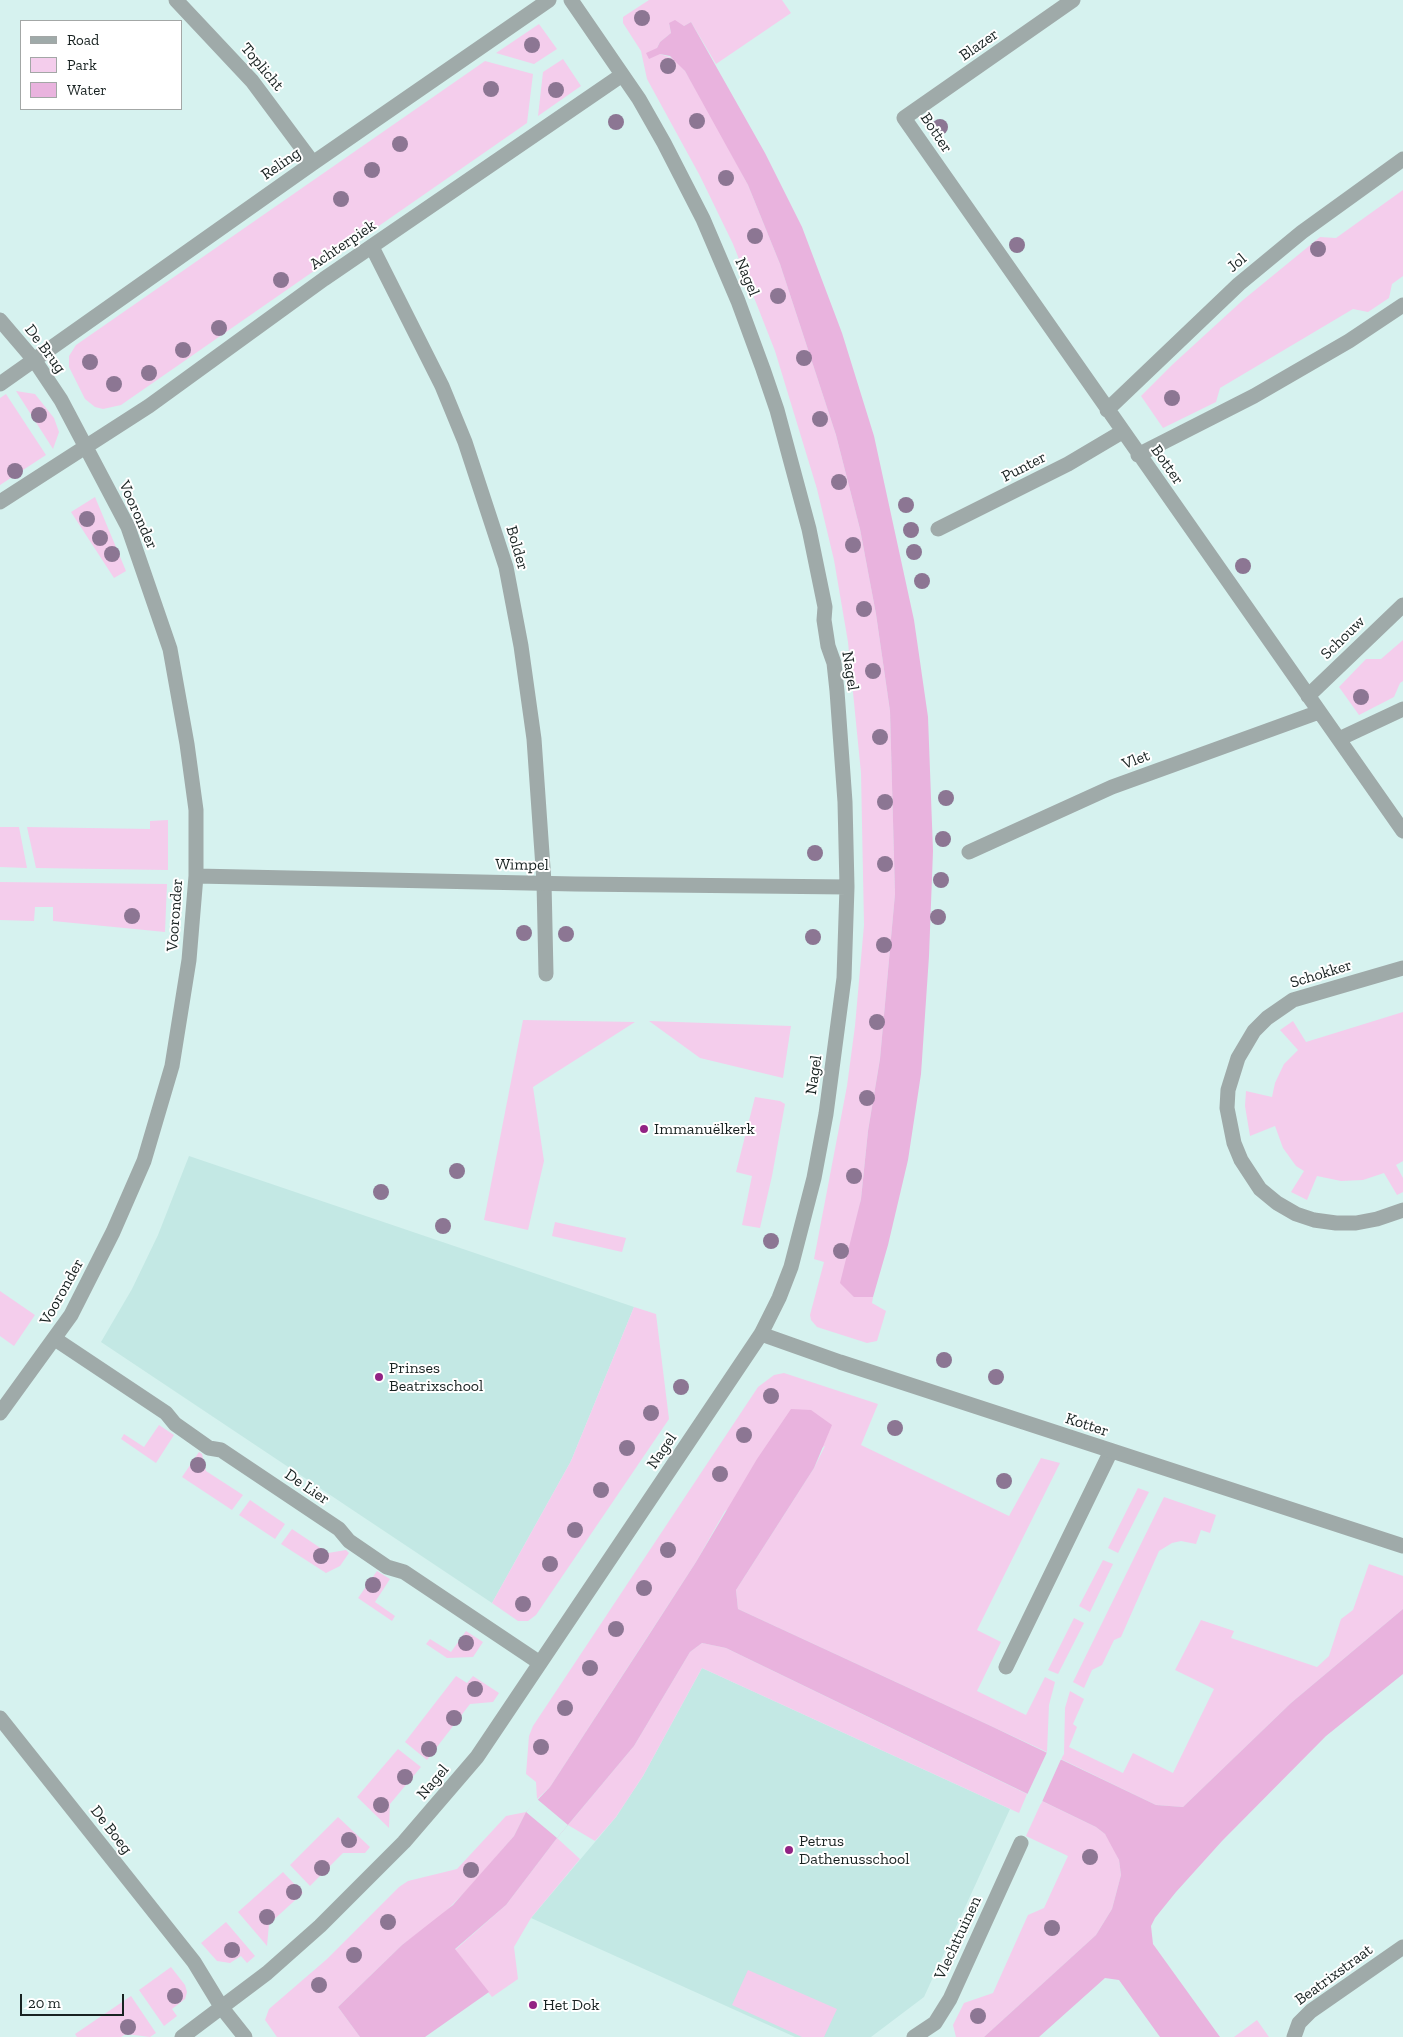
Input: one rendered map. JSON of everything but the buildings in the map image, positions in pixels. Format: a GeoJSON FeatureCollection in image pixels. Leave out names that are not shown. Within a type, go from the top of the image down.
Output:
{"type":"FeatureCollection","features":[{"type":"Feature","properties":{"kind":"street","name":"Toplicht"},"geometry":{"type":"LineString","coordinates":[[176,0],[252,81],[313,163]]}},
{"type":"Feature","properties":{"kind":"street","name":"Reling"},"geometry":{"type":"LineString","coordinates":[[0,384],[313,163],[549,0]]}},
{"type":"Feature","properties":{"kind":"street","name":"Nagel"},"geometry":{"type":"LineString","coordinates":[[182,2037],[268,1973],[320,1926],[404,1842],[477,1757],[761,1334],[779,1298],[791,1267],[814,1178],[826,1114],[844,978],[847,887],[844,786],[834,663],[828,646],[824,620],[825,607],[801,494],[766,377],[724,267],[664,143],[622,75],[571,0]]}},
{"type":"Feature","properties":{"kind":"street","name":"Blazer"},"geometry":{"type":"LineString","coordinates":[[904,118],[1073,0]]}},
{"type":"Feature","properties":{"kind":"street","name":"Achterpiek"},"geometry":{"type":"LineString","coordinates":[[0,502],[149,406],[372,246],[622,75]]}},
{"type":"Feature","properties":{"kind":"street","name":"Botter"},"geometry":{"type":"LineString","coordinates":[[904,118],[1138,455],[1403,831]]}},
{"type":"Feature","properties":{"kind":"street","name":"Jol"},"geometry":{"type":"LineString","coordinates":[[1107,410],[1239,284],[1310,227],[1403,159]]}},
{"type":"Feature","properties":{"kind":"street","name":"Bolder"},"geometry":{"type":"LineString","coordinates":[[372,246],[442,386],[465,442],[506,567],[521,646],[534,739],[544,882],[546,974]]}},
{"type":"Feature","properties":{"kind":"street"},"geometry":{"type":"LineString","coordinates":[[1138,455],[1254,396],[1349,340],[1403,305]]}},
{"type":"Feature","properties":{"kind":"street","name":"De Brug"},"geometry":{"type":"LineString","coordinates":[[0,320],[35,361],[61,400]]}},
{"type":"Feature","properties":{"kind":"street","name":"Vooronder"},"geometry":{"type":"LineString","coordinates":[[0,1413],[71,1315],[113,1232],[144,1161],[172,1066],[189,960],[196,876],[196,810],[187,744],[170,649],[128,527],[61,400]]}},
{"type":"Feature","properties":{"kind":"street","name":"Punter"},"geometry":{"type":"LineString","coordinates":[[938,529],[1068,464],[1122,432]]}},
{"type":"Feature","properties":{"kind":"street","name":"Schouw"},"geometry":{"type":"LineString","coordinates":[[1308,696],[1403,605]]}},
{"type":"Feature","properties":{"kind":"street"},"geometry":{"type":"LineString","coordinates":[[1339,739],[1403,709]]}},
{"type":"Feature","properties":{"kind":"street","name":"Vlet"},"geometry":{"type":"LineString","coordinates":[[969,852],[1125,782],[1319,712]]}},
{"type":"Feature","properties":{"kind":"street","name":"Wimpel"},"geometry":{"type":"LineString","coordinates":[[196,876],[575,884],[847,887]]}},
{"type":"Feature","properties":{"kind":"street","name":"Schokker"},"geometry":{"type":"LineString","coordinates":[[1403,968],[1293,1000],[1267,1018],[1254,1031],[1238,1058],[1228,1090],[1228,1108],[1234,1143],[1251,1178],[1260,1189],[1283,1206],[1314,1220],[1356,1224],[1403,1210]]}},
{"type":"Feature","properties":{"kind":"street","name":"Kotter"},"geometry":{"type":"LineString","coordinates":[[761,1334],[1403,1546]]}},
{"type":"Feature","properties":{"kind":"street","name":"De Lier"},"geometry":{"type":"LineString","coordinates":[[55,1339],[166,1413],[174,1424],[209,1448],[221,1450],[339,1529],[349,1541],[387,1567],[404,1572],[540,1663]]}},
{"type":"Feature","properties":{"kind":"street"},"geometry":{"type":"LineString","coordinates":[[1006,1668],[1111,1451]]}},
{"type":"Feature","properties":{"kind":"street","name":"De Boeg"},"geometry":{"type":"LineString","coordinates":[[0,1718],[194,1962],[222,2008]]}},
{"type":"Feature","properties":{"kind":"street","name":"Vlechttuinen"},"geometry":{"type":"LineString","coordinates":[[914,2037],[935,2023],[950,1998],[1021,1843]]}},
{"type":"Feature","properties":{"kind":"street","name":"Beatrixstraat"},"geometry":{"type":"LineString","coordinates":[[1294,2037],[1299,2023],[1310,2011],[1403,1947]]}},
{"type":"Feature","properties":{"kind":"street"},"geometry":{"type":"LineString","coordinates":[[222,2008],[245,2037]]}},
{"type":"Feature","properties":{"kind":"shaded area","name":"Prinses Beatrixschool"},"geometry":{"type":"Polygon","coordinates":[[[189,1156],[634,1307],[571,1461],[492,1603],[101,1342],[132,1289],[158,1235],[189,1156]]]}},
{"type":"Feature","properties":{"kind":"shaded area","name":"Petrus Dathenusschool"},"geometry":{"type":"Polygon","coordinates":[[[702,1668],[1010,1809],[924,1997],[871,2037],[795,2037],[531,1918],[616,1817],[643,1776],[702,1668]]]}},
{"type":"Feature","properties":{"kind":"green space"},"geometry":{"type":"Polygon","coordinates":[[[649,0],[782,0],[791,13],[716,64],[691,22],[684,26],[669,23],[671,33],[660,42],[657,48],[660,54],[675,59],[685,71],[710,113],[748,185],[780,264],[836,435],[860,529],[876,614],[890,711],[895,894],[880,1059],[868,1131],[861,1199],[853,1236],[854,1297],[873,1297],[872,1303],[886,1311],[877,1341],[867,1343],[817,1327],[811,1320],[810,1315],[824,1262],[814,1259],[847,1086],[855,1026],[864,925],[861,773],[848,642],[834,560],[817,489],[775,351],[733,244],[700,176],[647,79],[641,51],[623,23],[623,17],[649,0]]]}},
{"type":"Feature","properties":{"kind":"green space"},"geometry":{"type":"Polygon","coordinates":[[[539,24],[557,49],[534,64],[496,53],[539,24]]]}},
{"type":"Feature","properties":{"kind":"green space"},"geometry":{"type":"Polygon","coordinates":[[[563,59],[581,86],[538,116],[543,72],[563,59]]]}},
{"type":"Feature","properties":{"kind":"green space"},"geometry":{"type":"Polygon","coordinates":[[[485,61],[533,74],[527,123],[121,405],[103,409],[95,407],[85,399],[69,367],[69,356],[76,345],[485,61]]]}},
{"type":"Feature","properties":{"kind":"green space"},"geometry":{"type":"Polygon","coordinates":[[[1403,190],[1403,276],[1392,284],[1389,298],[1368,312],[1353,309],[1220,388],[1216,402],[1163,428],[1141,396],[1172,365],[1243,300],[1320,237],[1336,238],[1403,190]]]}},
{"type":"Feature","properties":{"kind":"green space"},"geometry":{"type":"Polygon","coordinates":[[[16,391],[35,394],[54,418],[59,432],[53,449],[16,391]]]}},
{"type":"Feature","properties":{"kind":"green space"},"geometry":{"type":"Polygon","coordinates":[[[6,394],[46,455],[0,485],[0,398],[6,394]]]}},
{"type":"Feature","properties":{"kind":"green space"},"geometry":{"type":"Polygon","coordinates":[[[95,497],[126,571],[114,578],[71,512],[95,497]]]}},
{"type":"Feature","properties":{"kind":"green space"},"geometry":{"type":"Polygon","coordinates":[[[1403,640],[1403,681],[1400,683],[1394,697],[1359,715],[1339,687],[1366,659],[1381,659],[1403,640]]]}},
{"type":"Feature","properties":{"kind":"green space"},"geometry":{"type":"Polygon","coordinates":[[[168,820],[168,870],[36,868],[27,827],[150,829],[150,821],[168,820]]]}},
{"type":"Feature","properties":{"kind":"green space"},"geometry":{"type":"Polygon","coordinates":[[[0,827],[19,827],[27,868],[0,867],[0,827]]]}},
{"type":"Feature","properties":{"kind":"green space"},"geometry":{"type":"Polygon","coordinates":[[[0,882],[167,884],[165,932],[53,921],[53,907],[35,907],[34,921],[0,920],[0,882]]]}},
{"type":"Feature","properties":{"kind":"green space"},"geometry":{"type":"Polygon","coordinates":[[[1403,1012],[1403,1161],[1396,1165],[1403,1178],[1403,1192],[1397,1195],[1384,1173],[1363,1180],[1341,1181],[1317,1176],[1307,1200],[1291,1192],[1304,1171],[1296,1166],[1283,1148],[1275,1126],[1250,1136],[1245,1106],[1246,1091],[1272,1097],[1275,1083],[1284,1064],[1298,1050],[1280,1030],[1293,1021],[1306,1042],[1403,1012]]]}},
{"type":"Feature","properties":{"kind":"green space"},"geometry":{"type":"Polygon","coordinates":[[[523,1020],[635,1022],[533,1087],[544,1161],[528,1230],[484,1220],[523,1020]]]}},
{"type":"Feature","properties":{"kind":"green space"},"geometry":{"type":"Polygon","coordinates":[[[649,1021],[791,1026],[783,1078],[700,1058],[649,1021]]]}},
{"type":"Feature","properties":{"kind":"green space"},"geometry":{"type":"Polygon","coordinates":[[[755,1097],[780,1101],[785,1104],[760,1228],[742,1225],[752,1176],[736,1172],[755,1097]]]}},
{"type":"Feature","properties":{"kind":"green space"},"geometry":{"type":"Polygon","coordinates":[[[555,1222],[626,1238],[622,1252],[552,1236],[555,1222]]]}},
{"type":"Feature","properties":{"kind":"green space"},"geometry":{"type":"Polygon","coordinates":[[[0,1291],[35,1315],[14,1346],[0,1336],[0,1291]]]}},
{"type":"Feature","properties":{"kind":"green space"},"geometry":{"type":"Polygon","coordinates":[[[634,1307],[656,1314],[669,1419],[536,1615],[528,1621],[518,1621],[492,1603],[571,1461],[634,1307]]]}},
{"type":"Feature","properties":{"kind":"green space"},"geometry":{"type":"Polygon","coordinates":[[[784,1373],[878,1404],[861,1445],[1009,1516],[1041,1458],[1060,1463],[977,1630],[1001,1642],[977,1691],[1026,1715],[1045,1677],[1055,1682],[1049,1705],[1047,1752],[738,1609],[736,1590],[814,1468],[825,1446],[725,1511],[696,1562],[550,1787],[537,1799],[536,1782],[526,1774],[529,1736],[533,1726],[758,1387],[774,1375],[784,1373]]]}},
{"type":"Feature","properties":{"kind":"green space"},"geometry":{"type":"Polygon","coordinates":[[[159,1425],[174,1435],[156,1463],[121,1439],[124,1434],[144,1447],[159,1425]]]}},
{"type":"Feature","properties":{"kind":"green space"},"geometry":{"type":"Polygon","coordinates":[[[199,1452],[202,1454],[206,1471],[243,1495],[232,1510],[182,1477],[199,1452]]]}},
{"type":"Feature","properties":{"kind":"green space"},"geometry":{"type":"Polygon","coordinates":[[[1138,1488],[1149,1492],[1118,1553],[1108,1548],[1138,1488]]]}},
{"type":"Feature","properties":{"kind":"green space"},"geometry":{"type":"Polygon","coordinates":[[[1164,1497],[1216,1515],[1210,1533],[1201,1530],[1196,1544],[1181,1541],[1172,1543],[1159,1551],[1121,1637],[1114,1640],[1102,1665],[1092,1670],[1084,1688],[1073,1682],[1164,1497]]]}},
{"type":"Feature","properties":{"kind":"green space"},"geometry":{"type":"Polygon","coordinates":[[[250,1500],[285,1524],[275,1539],[239,1515],[250,1500]]]}},
{"type":"Feature","properties":{"kind":"green space"},"geometry":{"type":"Polygon","coordinates":[[[292,1529],[328,1553],[346,1550],[349,1553],[340,1566],[326,1573],[281,1544],[292,1529]]]}},
{"type":"Feature","properties":{"kind":"green space"},"geometry":{"type":"Polygon","coordinates":[[[1103,1560],[1113,1564],[1090,1612],[1079,1606],[1103,1560]]]}},
{"type":"Feature","properties":{"kind":"green space"},"geometry":{"type":"Polygon","coordinates":[[[1369,1564],[1403,1576],[1403,1609],[1291,1703],[1183,1807],[1156,1805],[1061,1759],[1064,1754],[1065,1708],[1070,1691],[1084,1699],[1073,1724],[1077,1727],[1069,1747],[1123,1773],[1133,1753],[1173,1773],[1214,1689],[1175,1670],[1201,1620],[1234,1631],[1231,1638],[1317,1667],[1329,1656],[1341,1619],[1353,1610],[1369,1564]]]}},
{"type":"Feature","properties":{"kind":"green space"},"geometry":{"type":"Polygon","coordinates":[[[377,1571],[390,1579],[375,1602],[395,1616],[392,1621],[358,1598],[377,1571]]]}},
{"type":"Feature","properties":{"kind":"green space"},"geometry":{"type":"Polygon","coordinates":[[[1074,1618],[1084,1623],[1058,1674],[1048,1670],[1074,1618]]]}},
{"type":"Feature","properties":{"kind":"green space"},"geometry":{"type":"Polygon","coordinates":[[[466,1631],[483,1642],[473,1657],[447,1658],[426,1644],[430,1639],[451,1652],[466,1631]]]}},
{"type":"Feature","properties":{"kind":"green space"},"geometry":{"type":"Polygon","coordinates":[[[702,1643],[726,1648],[1027,1794],[1019,1813],[702,1668],[643,1776],[616,1817],[595,1841],[568,1825],[634,1746],[690,1652],[702,1643]]]}},
{"type":"Feature","properties":{"kind":"green space"},"geometry":{"type":"Polygon","coordinates":[[[456,1676],[467,1683],[473,1676],[499,1693],[493,1702],[470,1704],[427,1760],[405,1742],[456,1676]]]}},
{"type":"Feature","properties":{"kind":"green space"},"geometry":{"type":"Polygon","coordinates":[[[398,1749],[421,1767],[390,1804],[389,1828],[357,1797],[398,1749]]]}},
{"type":"Feature","properties":{"kind":"green space"},"geometry":{"type":"Polygon","coordinates":[[[1042,1801],[1096,1827],[1105,1834],[1119,1860],[1121,1875],[1112,1909],[1096,1935],[984,2037],[956,2037],[953,2025],[964,2003],[993,1993],[1028,1915],[1044,1908],[1068,1856],[1026,1836],[1042,1801]]]}},
{"type":"Feature","properties":{"kind":"green space"},"geometry":{"type":"Polygon","coordinates":[[[526,1812],[514,1836],[469,1888],[439,1918],[402,1945],[338,2007],[360,2037],[277,2037],[265,2020],[269,2009],[327,1959],[399,1887],[408,1881],[457,1869],[506,1816],[526,1812]]]}},
{"type":"Feature","properties":{"kind":"green space"},"geometry":{"type":"Polygon","coordinates":[[[338,1817],[370,1847],[365,1853],[343,1853],[310,1886],[290,1865],[338,1817]]]}},
{"type":"Feature","properties":{"kind":"green space"},"geometry":{"type":"Polygon","coordinates":[[[557,1838],[580,1859],[531,1918],[514,1947],[518,1979],[492,1997],[455,1950],[506,1905],[557,1838]]]}},
{"type":"Feature","properties":{"kind":"green space"},"geometry":{"type":"Polygon","coordinates":[[[283,1872],[303,1893],[269,1924],[267,1946],[238,1912],[283,1872]]]}},
{"type":"Feature","properties":{"kind":"green space"},"geometry":{"type":"Polygon","coordinates":[[[226,1922],[255,1956],[247,1963],[241,1956],[230,1963],[217,1961],[201,1943],[226,1922]]]}},
{"type":"Feature","properties":{"kind":"green space"},"geometry":{"type":"Polygon","coordinates":[[[171,1967],[185,1985],[187,1992],[185,1999],[172,2009],[177,2016],[164,2026],[139,1990],[171,1967]]]}},
{"type":"Feature","properties":{"kind":"green space"},"geometry":{"type":"Polygon","coordinates":[[[748,1970],[837,2009],[824,2037],[802,2037],[732,2005],[748,1970]]]}},
{"type":"Feature","properties":{"kind":"green space"},"geometry":{"type":"Polygon","coordinates":[[[131,1996],[156,2033],[150,2037],[126,2034],[121,2037],[77,2037],[75,2034],[131,1996]]]}},
{"type":"Feature","properties":{"kind":"green space"},"geometry":{"type":"Polygon","coordinates":[[[1257,2020],[1269,2037],[1234,2037],[1257,2020]]]}},
{"type":"Feature","properties":{"kind":"water"},"geometry":{"type":"Polygon","coordinates":[[[675,20],[684,26],[691,22],[765,153],[802,227],[842,333],[874,436],[914,620],[928,717],[933,851],[929,956],[921,1074],[908,1160],[888,1245],[873,1297],[854,1297],[840,1283],[861,1199],[868,1131],[880,1059],[895,894],[890,711],[876,614],[860,529],[836,435],[780,264],[748,185],[685,71],[670,56],[660,54],[649,59],[646,53],[657,48],[660,42],[671,33],[669,23],[675,20]]]}},
{"type":"Feature","properties":{"kind":"water"},"geometry":{"type":"Polygon","coordinates":[[[791,1409],[811,1410],[832,1425],[814,1468],[736,1590],[738,1609],[1156,1805],[1183,1807],[1291,1703],[1403,1609],[1403,1674],[1326,1736],[1222,1841],[1176,1892],[1155,1918],[1151,1926],[1153,1944],[1220,2037],[1160,2037],[1119,1980],[1105,1978],[1039,2037],[984,2037],[1096,1935],[1112,1909],[1121,1875],[1119,1860],[1105,1834],[1096,1827],[726,1648],[702,1643],[690,1652],[634,1746],[557,1838],[506,1905],[455,1949],[489,1992],[425,2037],[360,2037],[338,2007],[402,1945],[453,1905],[514,1836],[526,1812],[550,1787],[645,1641],[696,1562],[757,1459],[791,1409]]]}},
{"type":"Feature","properties":{"kind":"pier"},"geometry":{"type":"Polygon","coordinates":[[[1048,1750],[1062,1757],[1041,1804],[1026,1797],[1048,1750]]]}},
{"type":"Feature","properties":{"kind":"pier"},"geometry":{"type":"Polygon","coordinates":[[[537,1799],[568,1825],[557,1838],[526,1812],[537,1799]]]}},
{"type":"Feature","properties":{"kind":"place","name":"Immanuëlkerk"},"geometry":{"type":"Point","coordinates":[644,1129]}},
{"type":"Feature","properties":{"kind":"place","name":"Prinses Beatrixschool"},"geometry":{"type":"Point","coordinates":[379,1377]}},
{"type":"Feature","properties":{"kind":"place","name":"Petrus Dathenusschool"},"geometry":{"type":"Point","coordinates":[789,1850]}},
{"type":"Feature","properties":{"kind":"place","name":"Het Dok"},"geometry":{"type":"Point","coordinates":[533,2005]}}]}
